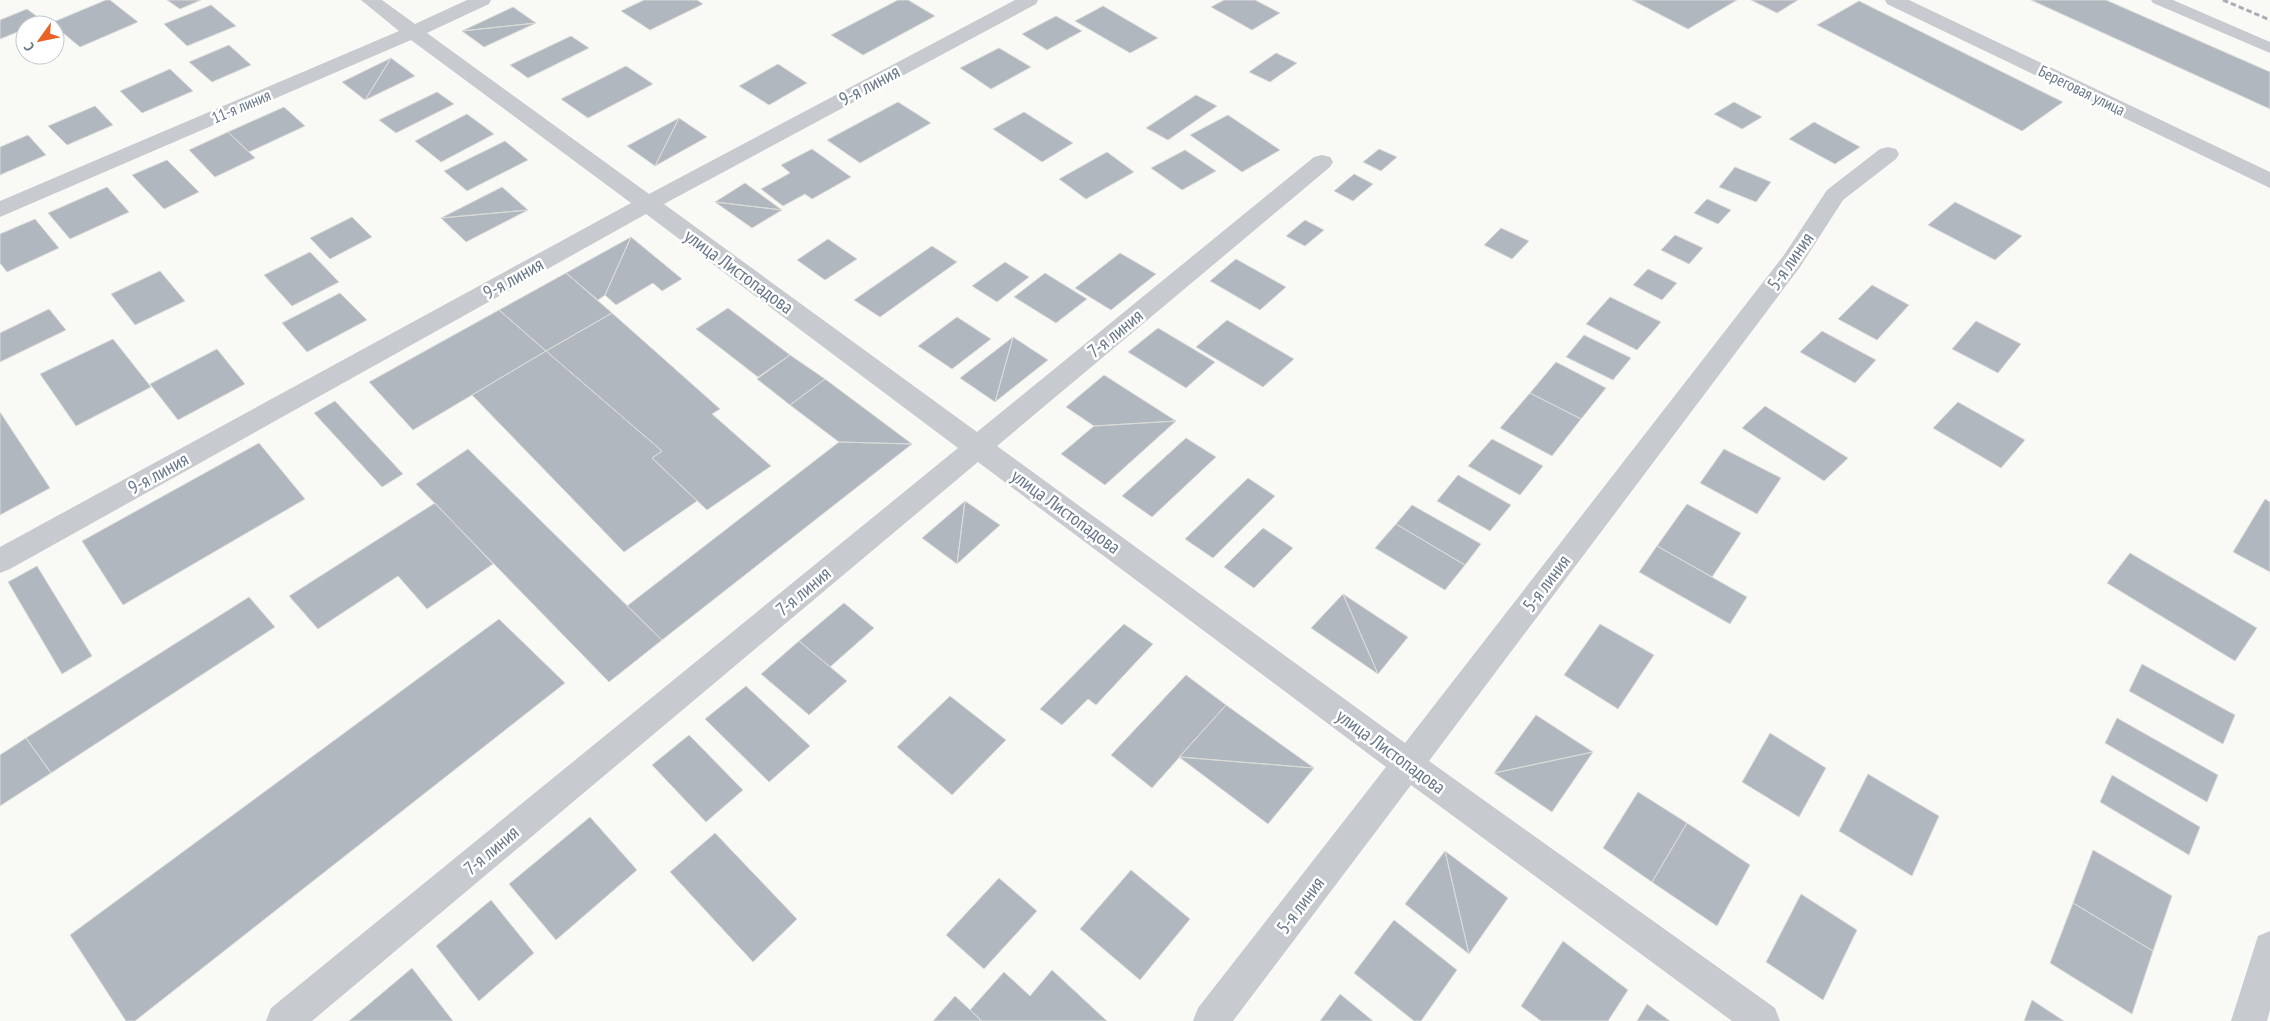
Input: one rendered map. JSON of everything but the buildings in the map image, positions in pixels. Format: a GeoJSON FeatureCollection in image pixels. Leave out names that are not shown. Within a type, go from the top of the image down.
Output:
{"type":"FeatureCollection","features":[{"type":"Feature","properties":{"kind":"street","name":"улица Листопадова"},"geometry":{"type":"LineString","coordinates":[[370,0],[1408,764],[1762,1021]]}},
{"type":"Feature","properties":{"kind":"street","name":"11-я линия"},"geometry":{"type":"LineString","coordinates":[[0,210],[413,32],[482,0]]}},
{"type":"Feature","properties":{"kind":"street","name":"9-я линия"},"geometry":{"type":"LineString","coordinates":[[0,561],[647,204],[1029,0]]}},
{"type":"Feature","properties":{"kind":"street","name":"Береговая улица"},"geometry":{"type":"LineString","coordinates":[[1894,0],[2270,181]]}},
{"type":"Feature","properties":{"kind":"street","name":"5-я линия"},"geometry":{"type":"LineString","coordinates":[[1211,1021],[1792,261],[1835,195],[1888,154]]}},
{"type":"Feature","properties":{"kind":"street","name":"7-я линия"},"geometry":{"type":"LineString","coordinates":[[284,1021],[1322,162]]}},
{"type":"Feature","properties":{"kind":"street"},"geometry":{"type":"LineString","coordinates":[[2249,1021],[2270,948]]}},
{"type":"Feature","properties":{"kind":"lane"},"geometry":{"type":"LineString","coordinates":[[2159,0],[2270,48]]}},
{"type":"Feature","properties":{"kind":"railway"},"geometry":{"type":"LineString","coordinates":[[2223,0],[2270,20]]}}]}
